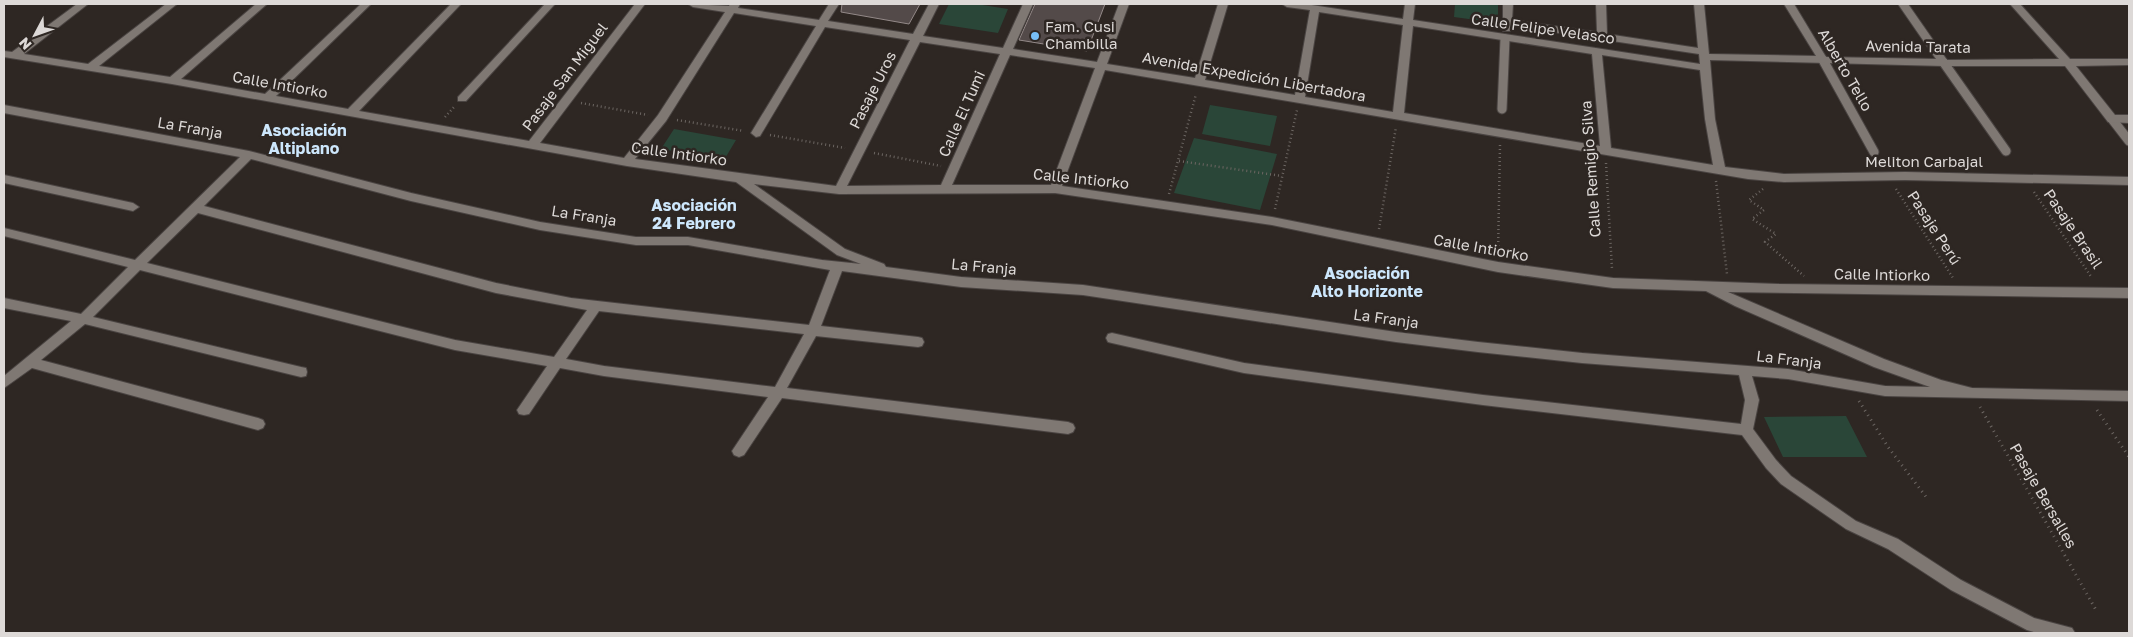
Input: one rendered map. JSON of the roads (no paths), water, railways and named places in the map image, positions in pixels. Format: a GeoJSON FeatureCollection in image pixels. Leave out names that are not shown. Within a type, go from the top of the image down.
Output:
{"type":"FeatureCollection","features":[{"type":"Feature","properties":{"kind":"street"},"geometry":{"type":"LineString","coordinates":[[9,55],[83,4]]}},
{"type":"Feature","properties":{"kind":"street"},"geometry":{"type":"LineString","coordinates":[[91,67],[172,4]]}},
{"type":"Feature","properties":{"kind":"street"},"geometry":{"type":"LineString","coordinates":[[172,81],[262,4]]}},
{"type":"Feature","properties":{"kind":"street"},"geometry":{"type":"LineString","coordinates":[[266,99],[366,4]]}},
{"type":"Feature","properties":{"kind":"street"},"geometry":{"type":"LineString","coordinates":[[351,112],[456,4]]}},
{"type":"Feature","properties":{"kind":"street"},"geometry":{"type":"LineString","coordinates":[[462,99],[550,4]]}},
{"type":"Feature","properties":{"kind":"street","name":"Pasaje San Miguel"},"geometry":{"type":"LineString","coordinates":[[532,145],[640,4]]}},
{"type":"Feature","properties":{"kind":"street","name":"Avenida Expedición Libertadora"},"geometry":{"type":"LineString","coordinates":[[693,4],[733,7],[821,23],[1102,66],[1717,171]]}},
{"type":"Feature","properties":{"kind":"street"},"geometry":{"type":"LineString","coordinates":[[756,133],[834,4]]}},
{"type":"Feature","properties":{"kind":"street","name":"Pasaje Uros"},"geometry":{"type":"LineString","coordinates":[[839,190],[934,4]]}},
{"type":"Feature","properties":{"kind":"street","name":"Calle El Tumi"},"geometry":{"type":"LineString","coordinates":[[945,189],[1028,4]]}},
{"type":"Feature","properties":{"kind":"street"},"geometry":{"type":"LineString","coordinates":[[1055,188],[1124,4]]}},
{"type":"Feature","properties":{"kind":"street"},"geometry":{"type":"LineString","coordinates":[[1199,82],[1223,4]]}},
{"type":"Feature","properties":{"kind":"street","name":"Calle Felipe Velasco"},"geometry":{"type":"LineString","coordinates":[[1287,4],[1505,39],[1706,68]]}},
{"type":"Feature","properties":{"kind":"street"},"geometry":{"type":"LineString","coordinates":[[1398,116],[1410,4]]}},
{"type":"Feature","properties":{"kind":"street"},"geometry":{"type":"LineString","coordinates":[[1505,39],[1508,22],[1508,4]]}},
{"type":"Feature","properties":{"kind":"street"},"geometry":{"type":"LineString","coordinates":[[1601,4],[1602,36]]}},
{"type":"Feature","properties":{"kind":"street"},"geometry":{"type":"LineString","coordinates":[[1698,4],[1717,171]]}},
{"type":"Feature","properties":{"kind":"street","name":"Alberto Tello"},"geometry":{"type":"LineString","coordinates":[[1789,4],[1823,60]]}},
{"type":"Feature","properties":{"kind":"street"},"geometry":{"type":"LineString","coordinates":[[1902,4],[1944,63]]}},
{"type":"Feature","properties":{"kind":"street"},"geometry":{"type":"LineString","coordinates":[[2015,4],[2068,63],[2112,119],[2129,119]]}},
{"type":"Feature","properties":{"kind":"street"},"geometry":{"type":"LineString","coordinates":[[627,162],[662,118],[733,7]]}},
{"type":"Feature","properties":{"kind":"street"},"geometry":{"type":"LineString","coordinates":[[1299,100],[1315,8]]}},
{"type":"Feature","properties":{"kind":"street","name":"Calle Felipe Velasco"},"geometry":{"type":"LineString","coordinates":[[1508,22],[1705,54]]}},
{"type":"Feature","properties":{"kind":"street","name":"Calle Remigio Silva"},"geometry":{"type":"LineString","coordinates":[[1597,52],[1606,152]]}},
{"type":"Feature","properties":{"kind":"street","name":"Avenida Tarata"},"geometry":{"type":"LineString","coordinates":[[1705,54],[1823,60],[1944,63],[2129,62]]}},
{"type":"Feature","properties":{"kind":"street","name":"Calle Intiorko"},"geometry":{"type":"LineString","coordinates":[[9,55],[172,81],[627,162],[739,178],[839,190],[1055,188],[1272,221],[1498,267],[1613,283],[1707,287],[2129,293]]}},
{"type":"Feature","properties":{"kind":"street","name":"La Franja"},"geometry":{"type":"LineString","coordinates":[[4,110],[249,155],[411,197],[540,226],[636,240],[688,242],[837,268],[892,272],[961,282],[1083,290],[1396,337],[1478,347],[1788,374],[1885,391],[2129,396]]}},
{"type":"Feature","properties":{"kind":"street"},"geometry":{"type":"LineString","coordinates":[[4,383],[83,319],[249,155]]}},
{"type":"Feature","properties":{"kind":"street","name":"Meliton Carbajal"},"geometry":{"type":"LineString","coordinates":[[1717,171],[1768,177],[1888,176],[2129,181]]}},
{"type":"Feature","properties":{"kind":"street"},"geometry":{"type":"LineString","coordinates":[[4,178],[133,207]]}},
{"type":"Feature","properties":{"kind":"street"},"geometry":{"type":"LineString","coordinates":[[739,178],[842,252],[892,272]]}},
{"type":"Feature","properties":{"kind":"street"},"geometry":{"type":"LineString","coordinates":[[196,208],[496,288],[596,306],[918,342]]}},
{"type":"Feature","properties":{"kind":"street"},"geometry":{"type":"LineString","coordinates":[[4,232],[455,344],[558,363],[604,371],[1068,428]]}},
{"type":"Feature","properties":{"kind":"street"},"geometry":{"type":"LineString","coordinates":[[739,451],[778,393],[813,330],[837,268]]}},
{"type":"Feature","properties":{"kind":"street","name":"La Franja"},"geometry":{"type":"LineString","coordinates":[[1707,287],[1738,303],[1879,363],[1940,385],[1972,393]]}},
{"type":"Feature","properties":{"kind":"street"},"geometry":{"type":"LineString","coordinates":[[4,303],[83,319],[301,372]]}},
{"type":"Feature","properties":{"kind":"street"},"geometry":{"type":"LineString","coordinates":[[524,410],[596,306]]}},
{"type":"Feature","properties":{"kind":"street"},"geometry":{"type":"LineString","coordinates":[[1112,338],[1244,368],[1484,400],[1746,430]]}},
{"type":"Feature","properties":{"kind":"street"},"geometry":{"type":"LineString","coordinates":[[28,362],[258,424]]}},
{"type":"Feature","properties":{"kind":"street"},"geometry":{"type":"LineString","coordinates":[[1744,371],[1752,400],[1746,430],[1770,464],[1786,480],[1851,525],[1893,544],[1956,585],[2032,624],[2067,633]]}},
{"type":"Feature","properties":{"kind":"lane"},"geometry":{"type":"LineString","coordinates":[[1502,109],[1505,39]]}},
{"type":"Feature","properties":{"kind":"lane","name":"Alberto Tello"},"geometry":{"type":"LineString","coordinates":[[1823,60],[1874,152]]}},
{"type":"Feature","properties":{"kind":"lane"},"geometry":{"type":"LineString","coordinates":[[1944,63],[2006,151]]}},
{"type":"Feature","properties":{"kind":"lane"},"geometry":{"type":"LineString","coordinates":[[2112,119],[2129,141]]}},
{"type":"Feature","properties":{"kind":"place","name":"Fam. Cusi Chambilla"},"geometry":{"type":"Point","coordinates":[1035,36]}},
{"type":"Feature","properties":{"kind":"district","name":"Asociación Altiplano"},"geometry":{"type":"Point","coordinates":[304,139]}},
{"type":"Feature","properties":{"kind":"district","name":"Asociación 24 Febrero"},"geometry":{"type":"Point","coordinates":[694,214]}},
{"type":"Feature","properties":{"kind":"district","name":"Asociación Alto Horizonte"},"geometry":{"type":"Point","coordinates":[1367,282]}}]}
